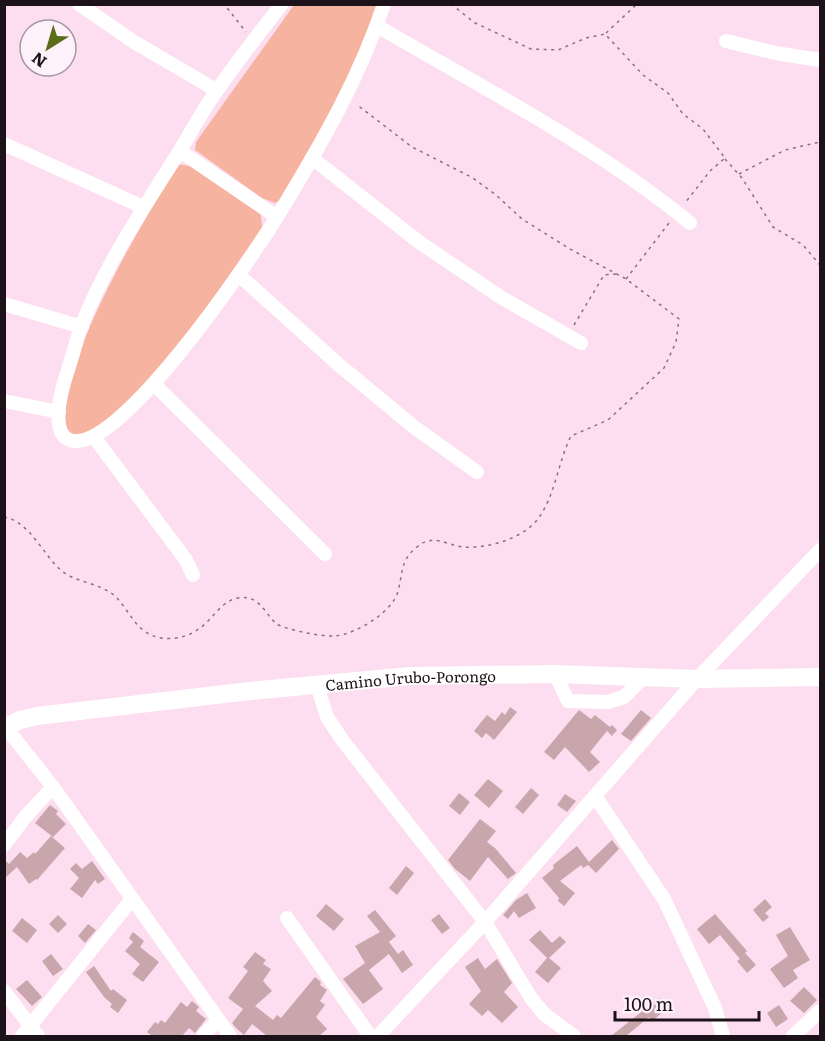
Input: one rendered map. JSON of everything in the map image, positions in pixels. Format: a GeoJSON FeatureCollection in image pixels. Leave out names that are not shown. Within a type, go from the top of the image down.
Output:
{"type":"FeatureCollection","features":[{"type":"Feature","properties":{"kind":"main road","name":"Camino Urubo-Porongo"},"geometry":{"type":"LineString","coordinates":[[5,727],[37,716],[250,691],[410,676],[555,674],[697,679],[820,677]]}},
{"type":"Feature","properties":{"kind":"street"},"geometry":{"type":"LineString","coordinates":[[79,4],[134,42],[216,90]]}},
{"type":"Feature","properties":{"kind":"street"},"geometry":{"type":"LineString","coordinates":[[282,4],[216,90],[143,207],[98,290],[82,327],[62,389],[59,425],[64,436],[73,441],[82,442],[94,437],[127,411],[154,384],[198,331],[239,275],[312,158],[345,96],[377,26],[384,4]]}},
{"type":"Feature","properties":{"kind":"street"},"geometry":{"type":"LineString","coordinates":[[377,26],[602,159],[690,223]]}},
{"type":"Feature","properties":{"kind":"street"},"geometry":{"type":"LineString","coordinates":[[726,41],[775,53],[820,60]]}},
{"type":"Feature","properties":{"kind":"street"},"geometry":{"type":"LineString","coordinates":[[4,144],[143,207]]}},
{"type":"Feature","properties":{"kind":"street"},"geometry":{"type":"LineString","coordinates":[[180,151],[277,217]]}},
{"type":"Feature","properties":{"kind":"street"},"geometry":{"type":"LineString","coordinates":[[312,158],[419,242],[502,298],[581,343]]}},
{"type":"Feature","properties":{"kind":"street"},"geometry":{"type":"LineString","coordinates":[[239,275],[339,365],[414,427],[477,472]]}},
{"type":"Feature","properties":{"kind":"street"},"geometry":{"type":"LineString","coordinates":[[4,304],[82,327]]}},
{"type":"Feature","properties":{"kind":"street"},"geometry":{"type":"LineString","coordinates":[[154,384],[325,554]]}},
{"type":"Feature","properties":{"kind":"street"},"geometry":{"type":"LineString","coordinates":[[4,401],[59,412]]}},
{"type":"Feature","properties":{"kind":"street"},"geometry":{"type":"LineString","coordinates":[[94,437],[186,560],[193,575]]}},
{"type":"Feature","properties":{"kind":"street"},"geometry":{"type":"LineString","coordinates":[[378,1036],[485,922],[697,679],[820,550]]}},
{"type":"Feature","properties":{"kind":"street"},"geometry":{"type":"LineString","coordinates":[[555,674],[568,701],[609,702],[624,697],[644,677]]}},
{"type":"Feature","properties":{"kind":"street"},"geometry":{"type":"LineString","coordinates":[[316,685],[327,717],[485,922],[531,998],[544,1014],[574,1036]]}},
{"type":"Feature","properties":{"kind":"street"},"geometry":{"type":"LineString","coordinates":[[5,727],[53,787],[230,1036]]}},
{"type":"Feature","properties":{"kind":"street"},"geometry":{"type":"LineString","coordinates":[[4,845],[26,816],[53,787]]}},
{"type":"Feature","properties":{"kind":"street"},"geometry":{"type":"LineString","coordinates":[[595,796],[664,899],[715,1008],[723,1036]]}},
{"type":"Feature","properties":{"kind":"street"},"geometry":{"type":"LineString","coordinates":[[4,992],[30,1033],[132,898]]}},
{"type":"Feature","properties":{"kind":"street"},"geometry":{"type":"LineString","coordinates":[[287,918],[370,1036]]}},
{"type":"Feature","properties":{"kind":"street"},"geometry":{"type":"LineString","coordinates":[[793,1036],[820,1011]]}},
{"type":"Feature","properties":{"kind":"street"},"geometry":{"type":"LineString","coordinates":[[203,1036],[218,1020]]}},
{"type":"Feature","properties":{"kind":"path"},"geometry":{"type":"LineString","coordinates":[[221,4],[239,20],[253,42]]}},
{"type":"Feature","properties":{"kind":"path"},"geometry":{"type":"LineString","coordinates":[[451,4],[475,23],[531,49],[558,50],[586,38],[605,34],[637,4]]}},
{"type":"Feature","properties":{"kind":"path"},"geometry":{"type":"LineString","coordinates":[[605,34],[643,75],[668,93],[684,114],[703,129],[738,174],[773,227],[803,245],[820,265]]}},
{"type":"Feature","properties":{"kind":"path"},"geometry":{"type":"LineString","coordinates":[[4,517],[32,534],[49,559],[65,573],[115,596],[146,633],[160,639],[180,638],[200,629],[221,606],[237,598],[247,598],[262,605],[278,625],[312,634],[336,636],[364,627],[384,612],[398,593],[400,571],[410,552],[420,544],[436,539],[463,547],[491,546],[519,534],[540,518],[553,492],[564,450],[571,436],[608,420],[664,368],[676,342],[679,319],[626,279],[570,249],[522,219],[473,178],[411,147],[345,96]]}},
{"type":"Feature","properties":{"kind":"path"},"geometry":{"type":"LineString","coordinates":[[738,174],[785,150],[820,142]]}},
{"type":"Feature","properties":{"kind":"path"},"geometry":{"type":"LineString","coordinates":[[626,279],[710,171],[725,158]]}},
{"type":"Feature","properties":{"kind":"path"},"geometry":{"type":"LineString","coordinates":[[568,336],[604,275],[617,274]]}},
{"type":"Feature","properties":{"kind":"shaded area"},"geometry":{"type":"Polygon","coordinates":[[[294,5],[378,5],[358,56],[334,105],[280,200],[275,203],[262,198],[195,150],[196,142],[294,5]]]}},
{"type":"Feature","properties":{"kind":"shaded area"},"geometry":{"type":"Polygon","coordinates":[[[178,164],[194,167],[252,207],[261,215],[262,228],[206,309],[149,382],[115,415],[89,435],[70,434],[65,412],[70,380],[84,341],[124,257],[178,164]]]}},
{"type":"Feature","properties":{"kind":"building"},"geometry":{"type":"Polygon","coordinates":[[[510,707],[517,712],[494,740],[486,733],[482,738],[474,731],[487,715],[495,721],[502,712],[505,715],[510,707]]]}},
{"type":"Feature","properties":{"kind":"building"},"geometry":{"type":"Polygon","coordinates":[[[579,710],[591,719],[595,715],[617,730],[612,736],[607,731],[590,752],[600,762],[589,772],[565,747],[554,760],[544,752],[579,710]]]}},
{"type":"Feature","properties":{"kind":"building"},"geometry":{"type":"Polygon","coordinates":[[[641,710],[651,718],[631,741],[621,734],[641,710]]]}},
{"type":"Feature","properties":{"kind":"building"},"geometry":{"type":"Polygon","coordinates":[[[488,779],[503,791],[489,808],[474,795],[488,779]]]}},
{"type":"Feature","properties":{"kind":"building"},"geometry":{"type":"Polygon","coordinates":[[[531,788],[539,795],[523,814],[515,807],[531,788]]]}},
{"type":"Feature","properties":{"kind":"building"},"geometry":{"type":"Polygon","coordinates":[[[459,793],[470,802],[460,815],[449,806],[459,793]]]}},
{"type":"Feature","properties":{"kind":"building"},"geometry":{"type":"Polygon","coordinates":[[[565,794],[576,801],[567,812],[557,805],[565,794]]]}},
{"type":"Feature","properties":{"kind":"building"},"geometry":{"type":"Polygon","coordinates":[[[50,805],[58,811],[56,814],[66,824],[53,837],[35,823],[50,805]]]}},
{"type":"Feature","properties":{"kind":"building"},"geometry":{"type":"Polygon","coordinates":[[[480,819],[496,831],[487,842],[516,873],[508,879],[488,857],[470,881],[448,860],[480,819]]]}},
{"type":"Feature","properties":{"kind":"building"},"geometry":{"type":"Polygon","coordinates":[[[51,836],[65,848],[37,880],[29,884],[17,867],[4,879],[4,860],[9,864],[20,852],[27,858],[34,852],[35,854],[51,836]]]}},
{"type":"Feature","properties":{"kind":"building"},"geometry":{"type":"Polygon","coordinates":[[[612,840],[619,849],[596,873],[588,865],[583,868],[581,865],[560,881],[575,893],[564,906],[542,878],[554,868],[553,865],[577,846],[589,862],[612,840]]]}},
{"type":"Feature","properties":{"kind":"building"},"geometry":{"type":"Polygon","coordinates":[[[92,861],[105,879],[98,884],[95,880],[82,898],[70,889],[79,878],[70,869],[76,863],[82,869],[92,861]]]}},
{"type":"Feature","properties":{"kind":"building"},"geometry":{"type":"Polygon","coordinates":[[[406,866],[414,873],[397,895],[389,888],[406,866]]]}},
{"type":"Feature","properties":{"kind":"building"},"geometry":{"type":"Polygon","coordinates":[[[527,893],[536,908],[519,918],[514,911],[508,919],[503,915],[516,900],[527,893]]]}},
{"type":"Feature","properties":{"kind":"building"},"geometry":{"type":"Polygon","coordinates":[[[765,899],[772,907],[765,913],[769,917],[763,922],[753,910],[765,899]]]}},
{"type":"Feature","properties":{"kind":"building"},"geometry":{"type":"Polygon","coordinates":[[[326,904],[344,919],[334,931],[316,916],[326,904]]]}},
{"type":"Feature","properties":{"kind":"building"},"geometry":{"type":"Polygon","coordinates":[[[375,910],[396,936],[389,942],[398,954],[403,950],[413,965],[402,973],[389,954],[369,970],[383,989],[363,1004],[343,979],[365,963],[355,946],[380,932],[367,916],[375,910]]]}},
{"type":"Feature","properties":{"kind":"building"},"geometry":{"type":"Polygon","coordinates":[[[439,914],[450,928],[442,934],[431,920],[439,914]]]}},
{"type":"Feature","properties":{"kind":"building"},"geometry":{"type":"Polygon","coordinates":[[[715,914],[756,965],[747,973],[737,961],[740,959],[720,935],[709,944],[697,929],[715,914]]]}},
{"type":"Feature","properties":{"kind":"building"},"geometry":{"type":"Polygon","coordinates":[[[58,915],[67,924],[58,933],[49,924],[58,915]]]}},
{"type":"Feature","properties":{"kind":"building"},"geometry":{"type":"Polygon","coordinates":[[[22,918],[37,930],[27,943],[12,931],[22,918]]]}},
{"type":"Feature","properties":{"kind":"building"},"geometry":{"type":"Polygon","coordinates":[[[88,924],[96,930],[85,943],[78,936],[88,924]]]}},
{"type":"Feature","properties":{"kind":"building"},"geometry":{"type":"Polygon","coordinates":[[[790,927],[810,960],[793,970],[798,978],[784,988],[770,969],[788,956],[776,935],[790,927]]]}},
{"type":"Feature","properties":{"kind":"building"},"geometry":{"type":"Polygon","coordinates":[[[540,930],[552,943],[560,936],[566,942],[549,958],[561,968],[548,983],[535,972],[547,958],[529,940],[540,930]]]}},
{"type":"Feature","properties":{"kind":"building"},"geometry":{"type":"Polygon","coordinates":[[[133,932],[144,941],[140,947],[159,962],[143,982],[132,974],[140,964],[125,951],[133,942],[129,938],[133,932]]]}},
{"type":"Feature","properties":{"kind":"building"},"geometry":{"type":"Polygon","coordinates":[[[255,952],[266,960],[263,964],[271,969],[263,981],[272,991],[255,1006],[273,1020],[277,1015],[281,1018],[315,977],[321,982],[320,985],[327,990],[320,1001],[325,1005],[316,1017],[327,1029],[319,1036],[267,1036],[252,1024],[244,1035],[235,1027],[232,1023],[243,1009],[228,998],[248,971],[243,967],[255,952]]]}},
{"type":"Feature","properties":{"kind":"building"},"geometry":{"type":"Polygon","coordinates":[[[51,954],[63,969],[53,976],[42,961],[51,954]]]}},
{"type":"Feature","properties":{"kind":"building"},"geometry":{"type":"Polygon","coordinates":[[[478,958],[485,969],[497,959],[512,983],[504,992],[518,1007],[502,1023],[488,1010],[482,1016],[469,1004],[481,991],[465,967],[478,958]]]}},
{"type":"Feature","properties":{"kind":"building"},"geometry":{"type":"Polygon","coordinates":[[[94,966],[111,991],[113,989],[127,1000],[118,1013],[110,1007],[112,1004],[86,972],[94,966]]]}},
{"type":"Feature","properties":{"kind":"building"},"geometry":{"type":"Polygon","coordinates":[[[27,980],[42,997],[32,1006],[16,989],[27,980]]]}},
{"type":"Feature","properties":{"kind":"building"},"geometry":{"type":"Polygon","coordinates":[[[804,987],[817,1000],[804,1013],[790,1001],[804,987]]]}},
{"type":"Feature","properties":{"kind":"building"},"geometry":{"type":"Polygon","coordinates":[[[659,998],[668,1008],[652,1021],[649,1017],[626,1036],[611,1036],[659,998]]]}},
{"type":"Feature","properties":{"kind":"building"},"geometry":{"type":"Polygon","coordinates":[[[192,1001],[199,1007],[196,1011],[206,1019],[195,1033],[189,1028],[182,1036],[152,1036],[147,1032],[155,1022],[158,1024],[161,1020],[165,1023],[181,1002],[187,1007],[192,1001]]]}},
{"type":"Feature","properties":{"kind":"building"},"geometry":{"type":"Polygon","coordinates":[[[779,1005],[788,1019],[776,1027],[767,1013],[779,1005]]]}}]}
